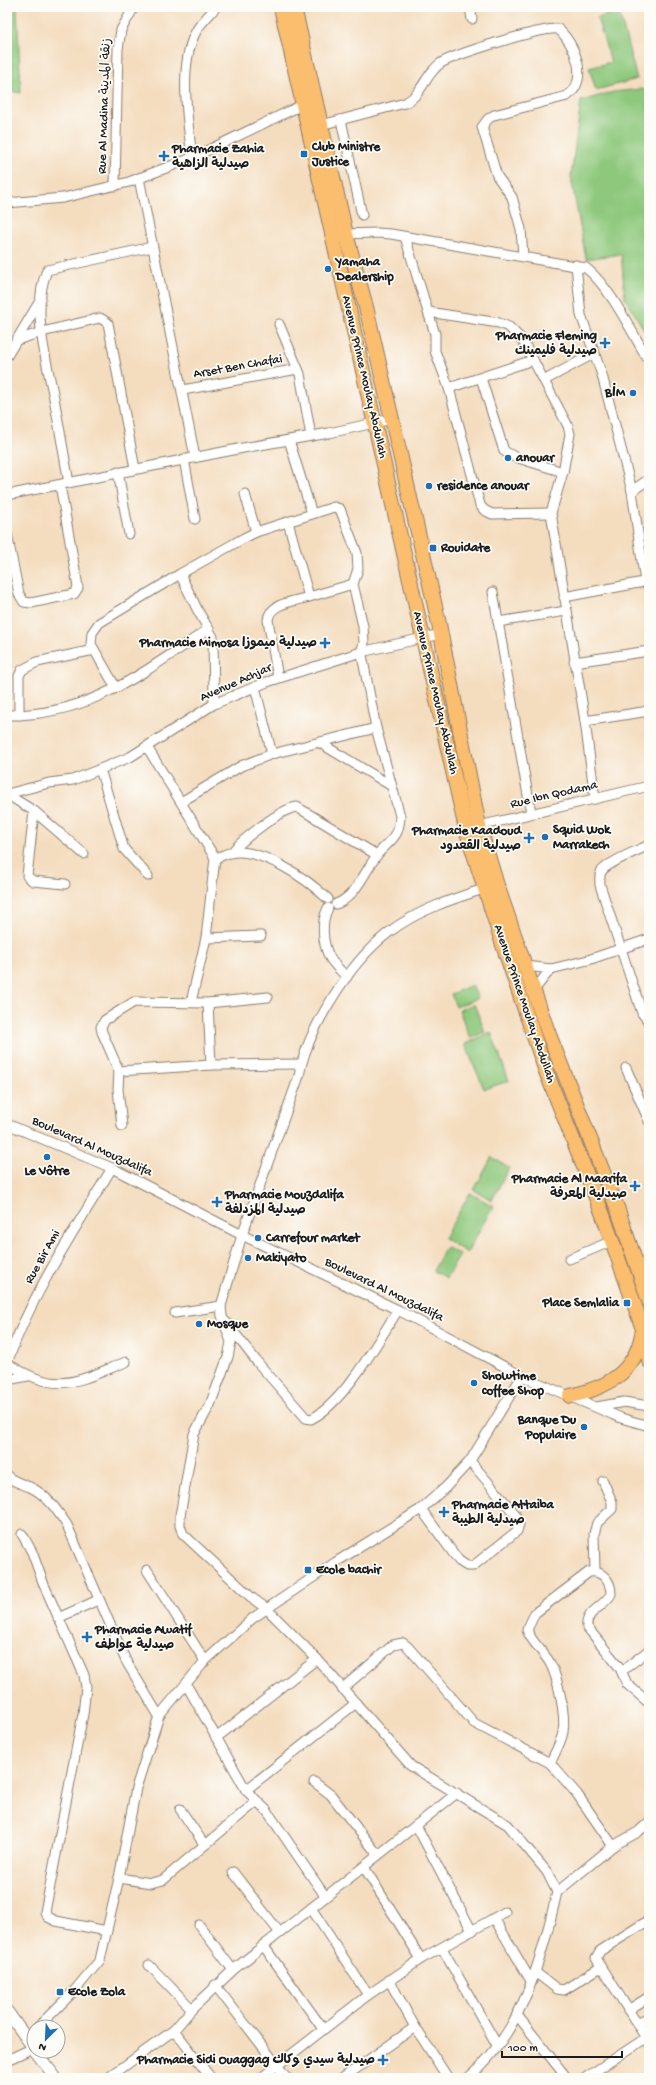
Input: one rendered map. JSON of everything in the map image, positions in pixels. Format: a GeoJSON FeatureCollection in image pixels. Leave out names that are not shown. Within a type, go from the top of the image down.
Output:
{"type":"FeatureCollection","features":[{"type":"Feature","properties":{"kind":"main road","name":"Avenue Prince Moulay Abdullah"},"geometry":{"type":"LineString","coordinates":[[281,7],[309,103],[321,125],[346,234],[366,307],[392,418],[441,634],[473,828]]}},
{"type":"Feature","properties":{"kind":"main road","name":"Avenue Prince Moulay Abdullah"},"geometry":{"type":"LineString","coordinates":[[294,7],[309,103],[308,128],[424,638],[473,828],[491,887],[505,953],[545,1069],[612,1241],[643,1329],[649,1361]]}},
{"type":"Feature","properties":{"kind":"main road","name":"Avenue Prince Moulay Abdullah"},"geometry":{"type":"LineString","coordinates":[[491,887],[526,966],[551,1040],[618,1210],[649,1301]]}},
{"type":"Feature","properties":{"kind":"main road"},"geometry":{"type":"LineString","coordinates":[[570,1396],[596,1390],[610,1383],[622,1372],[641,1344],[643,1329]]}},
{"type":"Feature","properties":{"kind":"street","name":"Rue Al Madina زنقة المدينة"},"geometry":{"type":"LineString","coordinates":[[115,186],[118,49],[121,30],[134,7]]}},
{"type":"Feature","properties":{"kind":"street"},"geometry":{"type":"LineString","coordinates":[[192,158],[186,94],[188,59],[198,29],[216,7]]}},
{"type":"Feature","properties":{"kind":"street"},"geometry":{"type":"LineString","coordinates":[[470,7],[472,19]]}},
{"type":"Feature","properties":{"kind":"street"},"geometry":{"type":"LineString","coordinates":[[308,128],[405,103],[413,99],[433,70],[451,58],[541,30],[558,30],[568,39],[578,68],[579,78],[573,93],[567,96],[494,115],[488,119],[482,127],[495,173],[512,197],[521,229],[523,256]]}},
{"type":"Feature","properties":{"kind":"street"},"geometry":{"type":"LineString","coordinates":[[7,203],[63,198],[115,186],[192,158],[309,103]]}},
{"type":"Feature","properties":{"kind":"street"},"geometry":{"type":"LineString","coordinates":[[341,120],[362,215]]}},
{"type":"Feature","properties":{"kind":"street"},"geometry":{"type":"LineString","coordinates":[[139,178],[152,247],[183,390],[195,457]]}},
{"type":"Feature","properties":{"kind":"street"},"geometry":{"type":"LineString","coordinates":[[332,235],[377,233],[523,256],[586,268],[594,275],[649,361]]}},
{"type":"Feature","properties":{"kind":"street"},"geometry":{"type":"LineString","coordinates":[[405,237],[436,334],[435,351],[449,388],[480,505],[484,510],[492,514],[551,513]]}},
{"type":"Feature","properties":{"kind":"street"},"geometry":{"type":"LineString","coordinates":[[7,534],[20,594],[24,602],[31,604],[74,594],[78,588],[65,484],[44,356],[41,299],[43,281],[47,270],[152,247]]}},
{"type":"Feature","properties":{"kind":"street"},"geometry":{"type":"LineString","coordinates":[[564,597],[647,581],[632,491],[602,375],[582,315],[576,265]]}},
{"type":"Feature","properties":{"kind":"street"},"geometry":{"type":"LineString","coordinates":[[7,356],[41,299]]}},
{"type":"Feature","properties":{"kind":"street"},"geometry":{"type":"LineString","coordinates":[[428,312],[499,323],[509,327],[523,341],[562,413],[570,434],[563,472],[551,513],[574,662],[585,722],[595,799]]}},
{"type":"Feature","properties":{"kind":"street"},"geometry":{"type":"LineString","coordinates":[[17,340],[42,332],[100,318],[108,323],[135,469]]}},
{"type":"Feature","properties":{"kind":"street"},"geometry":{"type":"LineString","coordinates":[[279,324],[298,369],[304,389],[311,436]]}},
{"type":"Feature","properties":{"kind":"street"},"geometry":{"type":"LineString","coordinates":[[545,380],[594,353]]}},
{"type":"Feature","properties":{"kind":"street"},"geometry":{"type":"LineString","coordinates":[[449,388],[533,360]]}},
{"type":"Feature","properties":{"kind":"street","name":"Arset Ben Chafai"},"geometry":{"type":"LineString","coordinates":[[183,390],[298,369]]}},
{"type":"Feature","properties":{"kind":"street"},"geometry":{"type":"LineString","coordinates":[[481,378],[504,451],[515,457],[563,472]]}},
{"type":"Feature","properties":{"kind":"street"},"geometry":{"type":"LineString","coordinates":[[7,495],[184,459],[311,436],[392,418]]}},
{"type":"Feature","properties":{"kind":"street"},"geometry":{"type":"LineString","coordinates":[[289,440],[312,514]]}},
{"type":"Feature","properties":{"kind":"street"},"geometry":{"type":"LineString","coordinates":[[184,459],[195,519]]}},
{"type":"Feature","properties":{"kind":"street"},"geometry":{"type":"LineString","coordinates":[[118,472],[129,534]]}},
{"type":"Feature","properties":{"kind":"street"},"geometry":{"type":"LineString","coordinates":[[632,491],[649,479]]}},
{"type":"Feature","properties":{"kind":"street"},"geometry":{"type":"LineString","coordinates":[[245,494],[256,532]]}},
{"type":"Feature","properties":{"kind":"street"},"geometry":{"type":"LineString","coordinates":[[116,688],[94,650],[90,639],[99,623],[180,574],[256,532],[334,507],[342,511],[359,561],[353,584],[364,631],[361,652],[376,728],[390,785],[400,816],[400,824],[395,836],[377,855],[352,893],[341,902],[331,904],[324,916],[327,950],[330,958],[347,977]]}},
{"type":"Feature","properties":{"kind":"street"},"geometry":{"type":"LineString","coordinates":[[288,522],[309,597]]}},
{"type":"Feature","properties":{"kind":"street"},"geometry":{"type":"LineString","coordinates":[[180,574],[213,637],[214,704]]}},
{"type":"Feature","properties":{"kind":"street"},"geometry":{"type":"LineString","coordinates":[[278,678],[268,620],[269,613],[274,608],[353,584]]}},
{"type":"Feature","properties":{"kind":"street"},"geometry":{"type":"LineString","coordinates":[[493,592],[531,813]]}},
{"type":"Feature","properties":{"kind":"street"},"geometry":{"type":"LineString","coordinates":[[498,622],[566,611]]}},
{"type":"Feature","properties":{"kind":"street"},"geometry":{"type":"LineString","coordinates":[[7,715],[56,711],[98,698],[209,629]]}},
{"type":"Feature","properties":{"kind":"street","name":"Avenue Achjar"},"geometry":{"type":"LineString","coordinates":[[7,795],[49,783],[73,780],[125,760],[214,704],[278,678],[361,652],[441,634]]}},
{"type":"Feature","properties":{"kind":"street"},"geometry":{"type":"LineString","coordinates":[[19,715],[19,676],[22,670],[37,662],[94,650]]}},
{"type":"Feature","properties":{"kind":"street"},"geometry":{"type":"LineString","coordinates":[[574,662],[649,651]]}},
{"type":"Feature","properties":{"kind":"street"},"geometry":{"type":"LineString","coordinates":[[255,687],[272,754]]}},
{"type":"Feature","properties":{"kind":"street"},"geometry":{"type":"LineString","coordinates":[[585,722],[649,711]]}},
{"type":"Feature","properties":{"kind":"street"},"geometry":{"type":"LineString","coordinates":[[181,802],[241,766],[272,754],[376,728]]}},
{"type":"Feature","properties":{"kind":"street"},"geometry":{"type":"LineString","coordinates":[[320,742],[390,785]]}},
{"type":"Feature","properties":{"kind":"street"},"geometry":{"type":"LineString","coordinates":[[147,747],[215,858],[206,938],[191,1002]]}},
{"type":"Feature","properties":{"kind":"street"},"geometry":{"type":"LineString","coordinates":[[100,769],[124,849],[148,876]]}},
{"type":"Feature","properties":{"kind":"street","name":"Rue Ibn Qodama"},"geometry":{"type":"LineString","coordinates":[[473,828],[649,786]]}},
{"type":"Feature","properties":{"kind":"street"},"geometry":{"type":"LineString","coordinates":[[7,795],[34,811],[84,854]]}},
{"type":"Feature","properties":{"kind":"street"},"geometry":{"type":"LineString","coordinates":[[231,853],[248,836],[287,810],[297,807],[377,855]]}},
{"type":"Feature","properties":{"kind":"street"},"geometry":{"type":"LineString","coordinates":[[34,811],[28,876],[34,881],[65,884]]}},
{"type":"Feature","properties":{"kind":"street"},"geometry":{"type":"LineString","coordinates":[[649,845],[607,866],[601,873],[600,885],[642,1013],[649,1022]]}},
{"type":"Feature","properties":{"kind":"street"},"geometry":{"type":"LineString","coordinates":[[215,858],[231,853],[260,856],[270,859],[317,889],[331,904]]}},
{"type":"Feature","properties":{"kind":"street"},"geometry":{"type":"LineString","coordinates":[[491,887],[468,893],[420,914],[387,933],[347,977],[328,1004],[301,1064],[299,1076],[242,1235],[221,1306],[222,1316],[231,1342],[228,1357],[210,1405],[194,1434],[189,1456],[180,1526],[188,1540],[252,1598],[267,1609],[317,1659],[411,1766],[508,1825],[547,1872],[557,1892]]}},
{"type":"Feature","properties":{"kind":"street"},"geometry":{"type":"LineString","coordinates":[[206,938],[261,936]]}},
{"type":"Feature","properties":{"kind":"street"},"geometry":{"type":"LineString","coordinates":[[526,966],[551,970],[649,939]]}},
{"type":"Feature","properties":{"kind":"street"},"geometry":{"type":"LineString","coordinates":[[534,990],[551,970]]}},
{"type":"Feature","properties":{"kind":"street"},"geometry":{"type":"LineString","coordinates":[[122,1126],[118,1089],[119,1071],[102,1032],[101,1028],[105,1020],[134,1002],[144,1001],[175,1004],[191,1002],[208,1003],[268,997]]}},
{"type":"Feature","properties":{"kind":"street"},"geometry":{"type":"LineString","coordinates":[[208,1003],[211,1065]]}},
{"type":"Feature","properties":{"kind":"street"},"geometry":{"type":"LineString","coordinates":[[119,1071],[211,1065],[301,1064]]}},
{"type":"Feature","properties":{"kind":"street"},"geometry":{"type":"LineString","coordinates":[[626,1068],[645,1099],[649,1121]]}},
{"type":"Feature","properties":{"kind":"street","name":"Boulevard Al Mouzdalifa"},"geometry":{"type":"LineString","coordinates":[[7,1124],[112,1168],[242,1235],[398,1310],[522,1376],[621,1418],[649,1426]]}},
{"type":"Feature","properties":{"kind":"street","name":"Rue Bir Ami"},"geometry":{"type":"LineString","coordinates":[[7,1363],[40,1289],[72,1231],[112,1168]]}},
{"type":"Feature","properties":{"kind":"street"},"geometry":{"type":"LineString","coordinates":[[569,1259],[612,1241]]}},
{"type":"Feature","properties":{"kind":"street"},"geometry":{"type":"LineString","coordinates":[[175,1313],[221,1306]]}},
{"type":"Feature","properties":{"kind":"street"},"geometry":{"type":"LineString","coordinates":[[222,1316],[258,1363],[306,1418],[311,1419],[324,1409],[359,1371],[398,1310]]}},
{"type":"Feature","properties":{"kind":"street"},"geometry":{"type":"LineString","coordinates":[[7,1363],[28,1376],[51,1382],[69,1383],[126,1362]]}},
{"type":"Feature","properties":{"kind":"street"},"geometry":{"type":"LineString","coordinates":[[7,1380],[28,1376]]}},
{"type":"Feature","properties":{"kind":"street"},"geometry":{"type":"LineString","coordinates":[[46,2019],[94,1969],[104,1950],[136,1788],[160,1716],[205,1661],[253,1618],[336,1562],[421,1509],[446,1487],[470,1461],[522,1376]]}},
{"type":"Feature","properties":{"kind":"street"},"geometry":{"type":"LineString","coordinates":[[598,1407],[624,1402],[649,1406]]}},
{"type":"Feature","properties":{"kind":"street"},"geometry":{"type":"LineString","coordinates":[[421,1509],[459,1561],[467,1566],[473,1566],[517,1531],[519,1524],[515,1514],[470,1461]]}},
{"type":"Feature","properties":{"kind":"street"},"geometry":{"type":"LineString","coordinates":[[9,1480],[41,1494],[59,1513],[67,1525],[98,1600],[126,1661],[160,1716]]}},
{"type":"Feature","properties":{"kind":"street"},"geometry":{"type":"LineString","coordinates":[[595,1571],[594,1534],[597,1523],[612,1509],[612,1502],[603,1481]]}},
{"type":"Feature","properties":{"kind":"street"},"geometry":{"type":"LineString","coordinates":[[22,1534],[32,1552],[58,1618],[80,1663],[86,1686],[83,1714],[45,1912],[48,1917],[56,1921],[107,1931]]}},
{"type":"Feature","properties":{"kind":"street"},"geometry":{"type":"LineString","coordinates":[[147,1570],[205,1661]]}},
{"type":"Feature","properties":{"kind":"street"},"geometry":{"type":"LineString","coordinates":[[550,1763],[559,1746],[563,1731],[558,1687],[552,1667],[531,1639],[527,1630],[535,1614],[578,1579],[589,1572],[595,1571],[607,1579],[611,1594],[605,1602],[591,1613],[587,1622],[587,1627],[622,1671],[631,1689],[649,1703]]}},
{"type":"Feature","properties":{"kind":"street"},"geometry":{"type":"LineString","coordinates":[[58,1618],[98,1600]]}},
{"type":"Feature","properties":{"kind":"street"},"geometry":{"type":"LineString","coordinates":[[342,1689],[393,1645],[403,1643],[474,1723],[550,1763],[577,1794],[613,1846]]}},
{"type":"Feature","properties":{"kind":"street"},"geometry":{"type":"LineString","coordinates":[[622,1671],[649,1650]]}},
{"type":"Feature","properties":{"kind":"street"},"geometry":{"type":"LineString","coordinates":[[216,1738],[317,1659]]}},
{"type":"Feature","properties":{"kind":"street"},"geometry":{"type":"LineString","coordinates":[[186,1684],[246,1790],[256,1802],[268,1811],[325,1896]]}},
{"type":"Feature","properties":{"kind":"street"},"geometry":{"type":"LineString","coordinates":[[246,1790],[356,1703]]}},
{"type":"Feature","properties":{"kind":"street"},"geometry":{"type":"LineString","coordinates":[[314,1782],[331,1795],[378,1855]]}},
{"type":"Feature","properties":{"kind":"street"},"geometry":{"type":"LineString","coordinates":[[114,2076],[174,2030],[192,2008],[215,1985],[263,1945],[457,1794]]}},
{"type":"Feature","properties":{"kind":"street"},"geometry":{"type":"LineString","coordinates":[[119,1878],[144,1883],[156,1883],[256,1802]]}},
{"type":"Feature","properties":{"kind":"street"},"geometry":{"type":"LineString","coordinates":[[180,1809],[204,1844]]}},
{"type":"Feature","properties":{"kind":"street"},"geometry":{"type":"LineString","coordinates":[[468,2078],[488,2058],[517,2015],[545,1945],[557,1892],[613,1846],[638,1832],[649,1822]]}},
{"type":"Feature","properties":{"kind":"street"},"geometry":{"type":"LineString","coordinates":[[416,1825],[472,1931]]}},
{"type":"Feature","properties":{"kind":"street"},"geometry":{"type":"LineString","coordinates":[[364,1867],[421,1959]]}},
{"type":"Feature","properties":{"kind":"street"},"geometry":{"type":"LineString","coordinates":[[233,1872],[280,1933]]}},
{"type":"Feature","properties":{"kind":"street"},"geometry":{"type":"LineString","coordinates":[[311,1908],[368,1994]]}},
{"type":"Feature","properties":{"kind":"street"},"geometry":{"type":"LineString","coordinates":[[261,2078],[278,2067],[368,1994],[421,1959],[505,1912]]}},
{"type":"Feature","properties":{"kind":"street"},"geometry":{"type":"LineString","coordinates":[[494,1918],[533,1976],[560,1991],[601,1967]]}},
{"type":"Feature","properties":{"kind":"street"},"geometry":{"type":"LineString","coordinates":[[585,2078],[647,2041],[596,1958],[600,1951],[649,1920]]}},
{"type":"Feature","properties":{"kind":"street"},"geometry":{"type":"LineString","coordinates":[[199,1925],[233,1970]]}},
{"type":"Feature","properties":{"kind":"street"},"geometry":{"type":"LineString","coordinates":[[263,1945],[323,2029]]}},
{"type":"Feature","properties":{"kind":"street"},"geometry":{"type":"LineString","coordinates":[[442,1948],[497,2045]]}},
{"type":"Feature","properties":{"kind":"street"},"geometry":{"type":"LineString","coordinates":[[149,1965],[192,2008]]}},
{"type":"Feature","properties":{"kind":"street"},"geometry":{"type":"LineString","coordinates":[[389,1980],[415,2027],[448,2078]]}},
{"type":"Feature","properties":{"kind":"street"},"geometry":{"type":"LineString","coordinates":[[215,1985],[287,2078]]}},
{"type":"Feature","properties":{"kind":"street"},"geometry":{"type":"LineString","coordinates":[[628,2010],[649,1997]]}},
{"type":"Feature","properties":{"kind":"street"},"geometry":{"type":"LineString","coordinates":[[7,2011],[26,2030]]}},
{"type":"Feature","properties":{"kind":"street"},"geometry":{"type":"LineString","coordinates":[[517,2015],[567,2078]]}},
{"type":"Feature","properties":{"kind":"street"},"geometry":{"type":"LineString","coordinates":[[636,2023],[645,2019],[649,2021]]}},
{"type":"Feature","properties":{"kind":"street"},"geometry":{"type":"LineString","coordinates":[[342,2078],[415,2027]]}},
{"type":"Feature","properties":{"kind":"street"},"geometry":{"type":"LineString","coordinates":[[174,2030],[211,2078]]}},
{"type":"Feature","properties":{"kind":"street"},"geometry":{"type":"LineString","coordinates":[[7,2060],[26,2053]]}},
{"type":"Feature","properties":{"kind":"street"},"geometry":{"type":"LineString","coordinates":[[41,2059],[56,2078]]}},
{"type":"Feature","properties":{"kind":"green space"},"geometry":{"type":"Polygon","coordinates":[[[7,7],[17,7],[21,93],[7,91],[7,7]]]}},
{"type":"Feature","properties":{"kind":"green space"},"geometry":{"type":"Polygon","coordinates":[[[619,12],[637,79],[596,90],[589,68],[611,62],[597,18],[619,12]]]}},
{"type":"Feature","properties":{"kind":"green space"},"geometry":{"type":"Polygon","coordinates":[[[640,89],[649,90],[649,338],[625,298],[621,254],[586,259],[571,177],[581,101],[613,92],[640,89]]]}},
{"type":"Feature","properties":{"kind":"green space"},"geometry":{"type":"Polygon","coordinates":[[[472,985],[478,998],[456,1007],[451,994],[472,985]]]}},
{"type":"Feature","properties":{"kind":"green space"},"geometry":{"type":"Polygon","coordinates":[[[474,1004],[485,1032],[470,1038],[459,1010],[474,1004]]]}},
{"type":"Feature","properties":{"kind":"green space"},"geometry":{"type":"Polygon","coordinates":[[[491,1032],[509,1081],[484,1089],[465,1044],[491,1032]]]}},
{"type":"Feature","properties":{"kind":"green space"},"geometry":{"type":"Polygon","coordinates":[[[492,1157],[509,1168],[492,1200],[474,1190],[492,1157]]]}},
{"type":"Feature","properties":{"kind":"green space"},"geometry":{"type":"Polygon","coordinates":[[[470,1193],[493,1206],[467,1253],[444,1238],[470,1193]]]}},
{"type":"Feature","properties":{"kind":"green space"},"geometry":{"type":"Polygon","coordinates":[[[446,1247],[460,1255],[446,1278],[433,1271],[446,1247]]]}},
{"type":"Feature","properties":{"kind":"place","name":"Club Ministre Justice"},"geometry":{"type":"Point","coordinates":[304,154]}},
{"type":"Feature","properties":{"kind":"place","name":"Pharmacie Zahia صيدلية الزاهية"},"geometry":{"type":"Point","coordinates":[164,156]}},
{"type":"Feature","properties":{"kind":"place","name":"Yamaha Dealership"},"geometry":{"type":"Point","coordinates":[328,269]}},
{"type":"Feature","properties":{"kind":"place","name":"Pharmacie Fleming صيدلية فليمينك"},"geometry":{"type":"Point","coordinates":[605,343]}},
{"type":"Feature","properties":{"kind":"place","name":"BİM"},"geometry":{"type":"Point","coordinates":[633,393]}},
{"type":"Feature","properties":{"kind":"place","name":"anouar"},"geometry":{"type":"Point","coordinates":[508,458]}},
{"type":"Feature","properties":{"kind":"place","name":"residence anouar"},"geometry":{"type":"Point","coordinates":[429,486]}},
{"type":"Feature","properties":{"kind":"place","name":"Rouidate"},"geometry":{"type":"Point","coordinates":[433,548]}},
{"type":"Feature","properties":{"kind":"place","name":"Pharmacie Mimosa صيدلية ميموزا"},"geometry":{"type":"Point","coordinates":[325,643]}},
{"type":"Feature","properties":{"kind":"place","name":"Squid Wok Marrakech"},"geometry":{"type":"Point","coordinates":[545,837]}},
{"type":"Feature","properties":{"kind":"place","name":"Pharmacie Kaadoud صيدلية القعدود"},"geometry":{"type":"Point","coordinates":[529,838]}},
{"type":"Feature","properties":{"kind":"place","name":"Le Vôtre"},"geometry":{"type":"Point","coordinates":[47,1157]}},
{"type":"Feature","properties":{"kind":"place","name":"Pharmacie Al Maarifa صيدلية المعرفة"},"geometry":{"type":"Point","coordinates":[635,1186]}},
{"type":"Feature","properties":{"kind":"place","name":"Pharmacie Mouzdalifa صيدلية المزدلفة"},"geometry":{"type":"Point","coordinates":[217,1202]}},
{"type":"Feature","properties":{"kind":"place","name":"Carrefour market"},"geometry":{"type":"Point","coordinates":[258,1238]}},
{"type":"Feature","properties":{"kind":"place","name":"Makiyato"},"geometry":{"type":"Point","coordinates":[248,1258]}},
{"type":"Feature","properties":{"kind":"place","name":"Place Semlalia"},"geometry":{"type":"Point","coordinates":[627,1303]}},
{"type":"Feature","properties":{"kind":"place","name":"Mosque"},"geometry":{"type":"Point","coordinates":[199,1324]}},
{"type":"Feature","properties":{"kind":"place","name":"Showtime coffee Shop"},"geometry":{"type":"Point","coordinates":[474,1383]}},
{"type":"Feature","properties":{"kind":"place","name":"Banque Du Populaire"},"geometry":{"type":"Point","coordinates":[584,1427]}},
{"type":"Feature","properties":{"kind":"place","name":"Pharmacie Attaiba صيدلية الطيبة"},"geometry":{"type":"Point","coordinates":[444,1512]}},
{"type":"Feature","properties":{"kind":"place","name":"Ecole bachir"},"geometry":{"type":"Point","coordinates":[308,1570]}},
{"type":"Feature","properties":{"kind":"place","name":"Pharmacie Awatif صيدلية عواطف"},"geometry":{"type":"Point","coordinates":[87,1637]}},
{"type":"Feature","properties":{"kind":"place","name":"Ecole Zola"},"geometry":{"type":"Point","coordinates":[60,1992]}},
{"type":"Feature","properties":{"kind":"place","name":"Pharmacie Sidi Ouaggag صيدلية سيدي وكاك"},"geometry":{"type":"Point","coordinates":[383,2060]}}]}
